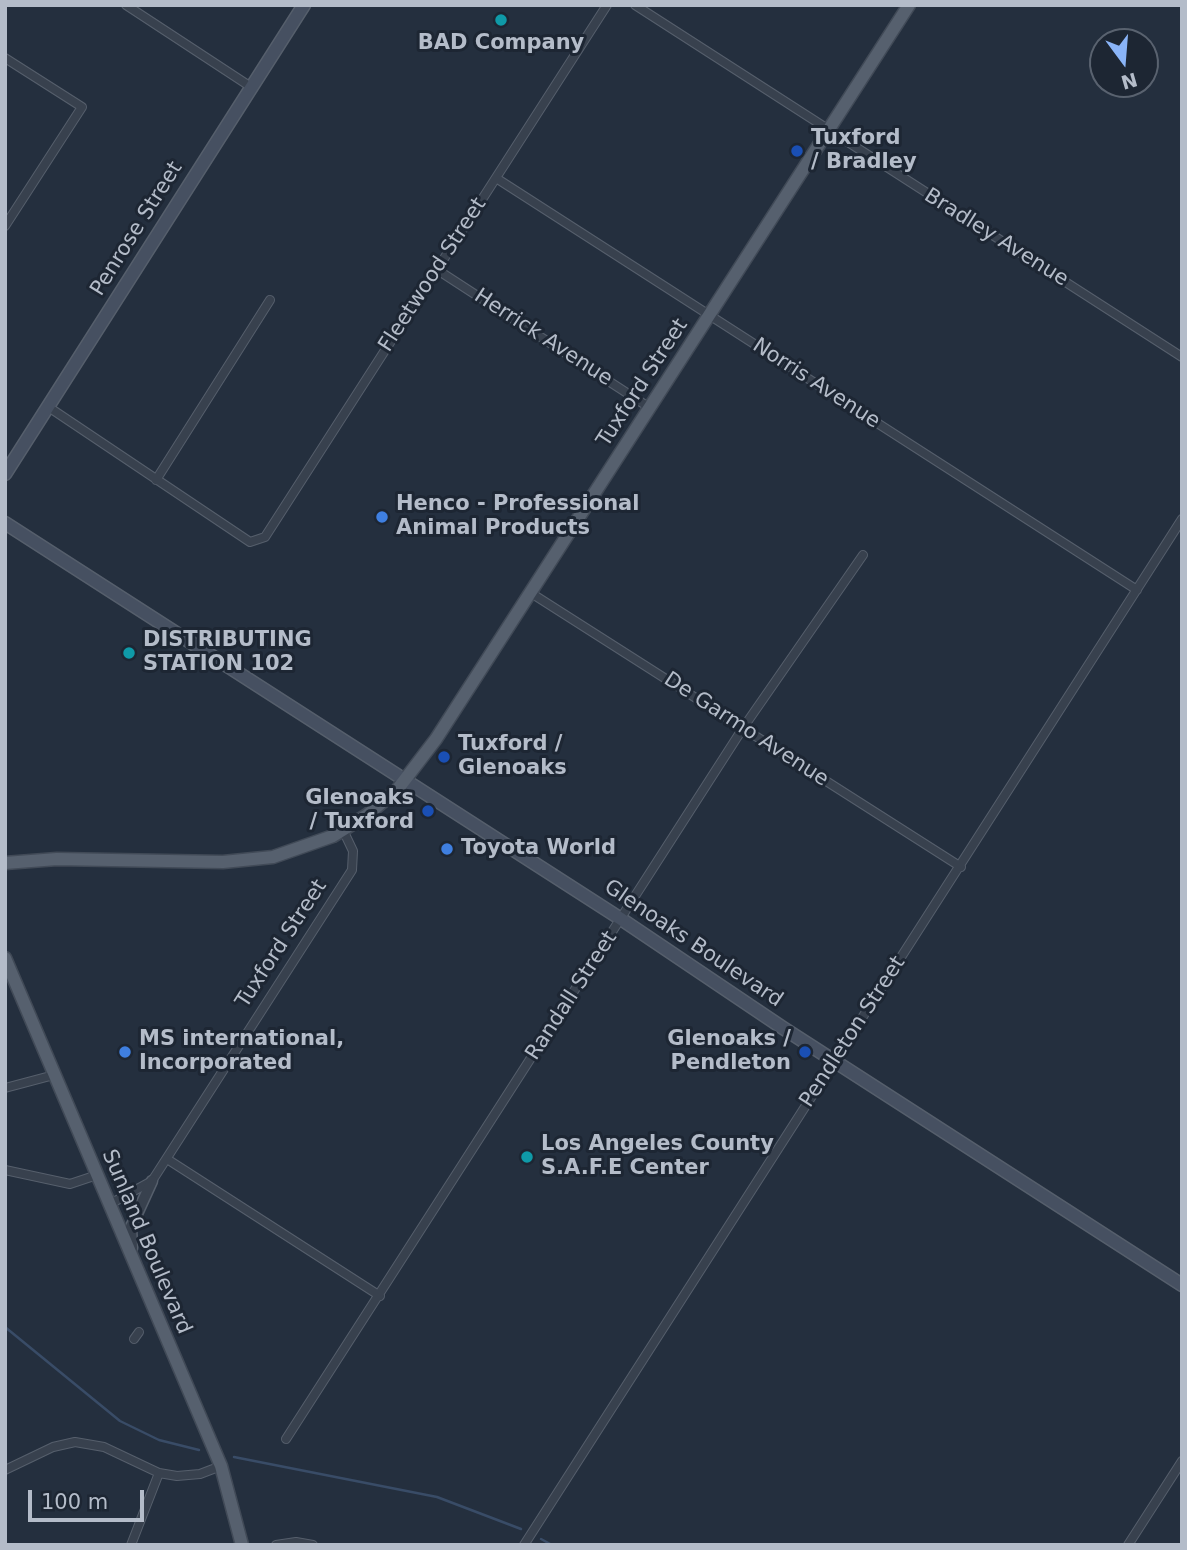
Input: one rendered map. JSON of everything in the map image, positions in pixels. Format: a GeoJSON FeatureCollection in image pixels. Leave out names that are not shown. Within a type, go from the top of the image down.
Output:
{"type":"FeatureCollection","features":[{"type":"Feature","properties":{"kind":"main road","name":"Penrose Street"},"geometry":{"type":"LineString","coordinates":[[5,474],[304,5]]}},
{"type":"Feature","properties":{"kind":"main road","name":"Tuxford Street"},"geometry":{"type":"LineString","coordinates":[[5,863],[57,859],[245,861],[304,848],[343,830],[406,780],[531,593],[909,5]]}},
{"type":"Feature","properties":{"kind":"main road","name":"Glenoaks Boulevard"},"geometry":{"type":"LineString","coordinates":[[5,523],[621,919],[1182,1285]]}},
{"type":"Feature","properties":{"kind":"main road","name":"Sunland Boulevard"},"geometry":{"type":"LineString","coordinates":[[5,958],[221,1466],[242,1545]]}},
{"type":"Feature","properties":{"kind":"street"},"geometry":{"type":"LineString","coordinates":[[126,5],[251,87]]}},
{"type":"Feature","properties":{"kind":"street","name":"Fleetwood Street"},"geometry":{"type":"LineString","coordinates":[[156,480],[250,542],[257,542],[265,537],[607,5]]}},
{"type":"Feature","properties":{"kind":"street","name":"Bradley Avenue"},"geometry":{"type":"LineString","coordinates":[[635,5],[829,133],[1182,357]]}},
{"type":"Feature","properties":{"kind":"street"},"geometry":{"type":"LineString","coordinates":[[5,58],[82,107],[5,226]]}},
{"type":"Feature","properties":{"kind":"street","name":"Norris Avenue"},"geometry":{"type":"LineString","coordinates":[[496,178],[1137,590]]}},
{"type":"Feature","properties":{"kind":"street","name":"Herrick Avenue"},"geometry":{"type":"LineString","coordinates":[[436,269],[650,408]]}},
{"type":"Feature","properties":{"kind":"street"},"geometry":{"type":"LineString","coordinates":[[47,406],[156,480],[270,300]]}},
{"type":"Feature","properties":{"kind":"street","name":"Pendleton Street"},"geometry":{"type":"LineString","coordinates":[[524,1545],[1182,519]]}},
{"type":"Feature","properties":{"kind":"street","name":"Randall Street"},"geometry":{"type":"LineString","coordinates":[[286,1439],[743,728],[863,555]]}},
{"type":"Feature","properties":{"kind":"street","name":"De Garmo Avenue"},"geometry":{"type":"LineString","coordinates":[[531,593],[961,867]]}},
{"type":"Feature","properties":{"kind":"street","name":"Tuxford Street"},"geometry":{"type":"LineString","coordinates":[[138,1272],[130,1241],[131,1227],[152,1181],[352,870],[353,851],[343,830]]}},
{"type":"Feature","properties":{"kind":"street"},"geometry":{"type":"LineString","coordinates":[[5,1088],[54,1075]]}},
{"type":"Feature","properties":{"kind":"street"},"geometry":{"type":"LineString","coordinates":[[166,1159],[380,1296]]}},
{"type":"Feature","properties":{"kind":"street"},"geometry":{"type":"LineString","coordinates":[[5,1170],[69,1184],[97,1175]]}},
{"type":"Feature","properties":{"kind":"street","name":"Tuxford Street"},"geometry":{"type":"LineString","coordinates":[[110,1204],[152,1181]]}},
{"type":"Feature","properties":{"kind":"street"},"geometry":{"type":"LineString","coordinates":[[5,1470],[60,1444],[83,1442],[104,1447],[159,1473],[177,1476],[200,1474],[221,1466]]}},
{"type":"Feature","properties":{"kind":"street"},"geometry":{"type":"LineString","coordinates":[[1128,1545],[1182,1461]]}},
{"type":"Feature","properties":{"kind":"street"},"geometry":{"type":"LineString","coordinates":[[131,1545],[159,1473]]}},
{"type":"Feature","properties":{"kind":"street"},"geometry":{"type":"LineString","coordinates":[[276,1545],[296,1542],[313,1545]]}},
{"type":"Feature","properties":{"kind":"waterway"},"geometry":{"type":"LineString","coordinates":[[5,1327],[120,1421],[159,1440],[199,1450]]}},
{"type":"Feature","properties":{"kind":"waterway"},"geometry":{"type":"LineString","coordinates":[[234,1457],[437,1497],[521,1529]]}},
{"type":"Feature","properties":{"kind":"waterway"},"geometry":{"type":"LineString","coordinates":[[541,1539],[552,1545]]}},
{"type":"Feature","properties":{"kind":"place","name":"BAD Company"},"geometry":{"type":"Point","coordinates":[501,20]}},
{"type":"Feature","properties":{"kind":"place","name":"Tuxford / Bradley"},"geometry":{"type":"Point","coordinates":[797,151]}},
{"type":"Feature","properties":{"kind":"place","name":"Henco - Professional Animal Products"},"geometry":{"type":"Point","coordinates":[382,517]}},
{"type":"Feature","properties":{"kind":"place","name":"DISTRIBUTING STATION 102"},"geometry":{"type":"Point","coordinates":[129,653]}},
{"type":"Feature","properties":{"kind":"place","name":"Tuxford / Glenoaks"},"geometry":{"type":"Point","coordinates":[444,757]}},
{"type":"Feature","properties":{"kind":"place","name":"Glenoaks / Tuxford"},"geometry":{"type":"Point","coordinates":[428,811]}},
{"type":"Feature","properties":{"kind":"place","name":"Toyota World"},"geometry":{"type":"Point","coordinates":[447,849]}},
{"type":"Feature","properties":{"kind":"place","name":"MS international, Incorporated"},"geometry":{"type":"Point","coordinates":[125,1052]}},
{"type":"Feature","properties":{"kind":"place","name":"Glenoaks / Pendleton"},"geometry":{"type":"Point","coordinates":[805,1052]}},
{"type":"Feature","properties":{"kind":"place","name":"Los Angeles County S.A.F.E Center"},"geometry":{"type":"Point","coordinates":[527,1157]}}]}
